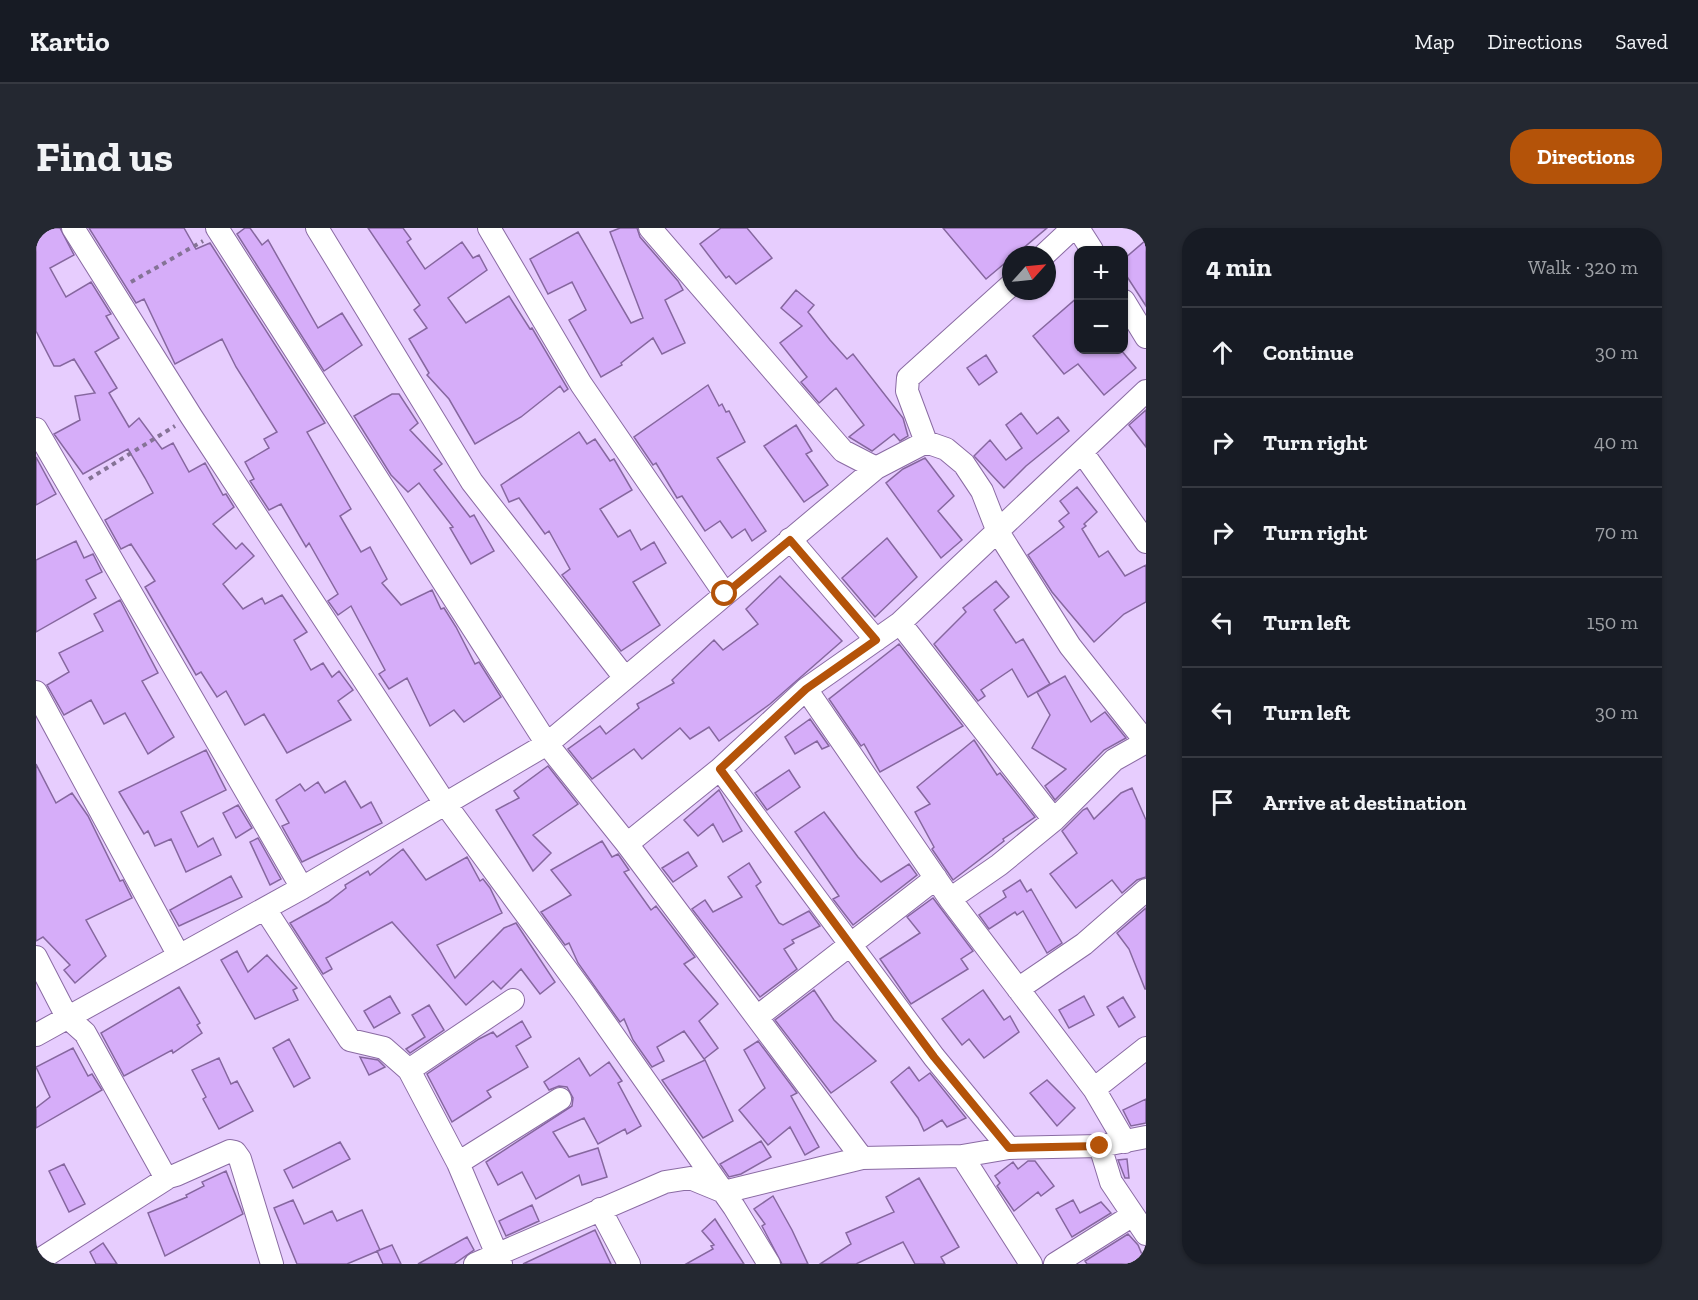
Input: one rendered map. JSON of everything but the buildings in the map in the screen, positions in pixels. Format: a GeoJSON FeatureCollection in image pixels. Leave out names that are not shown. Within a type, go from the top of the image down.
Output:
{"type":"FeatureCollection","features":[{"type":"Feature","properties":{"kind":"street"},"geometry":{"type":"LineString","coordinates":[[73,228],[190,416],[446,805],[583,992],[724,1192],[768,1264]]}},
{"type":"Feature","properties":{"kind":"street"},"geometry":{"type":"LineString","coordinates":[[317,228],[472,482],[625,678]]}},
{"type":"Feature","properties":{"kind":"street"},"geometry":{"type":"LineString","coordinates":[[489,228],[581,384],[725,594]]}},
{"type":"Feature","properties":{"kind":"street"},"geometry":{"type":"LineString","coordinates":[[650,228],[843,451],[876,468]]}},
{"type":"Feature","properties":{"kind":"street"},"geometry":{"type":"LineString","coordinates":[[1054,246],[1075,228],[1089,246]]}},
{"type":"Feature","properties":{"kind":"street"},"geometry":{"type":"LineString","coordinates":[[218,230],[547,744],[627,844],[862,1158]]}},
{"type":"Feature","properties":{"kind":"street"},"geometry":{"type":"LineString","coordinates":[[926,442],[907,391],[908,378],[1002,293]]}},
{"type":"Feature","properties":{"kind":"street"},"geometry":{"type":"LineString","coordinates":[[1128,308],[1146,337]]}},
{"type":"Feature","properties":{"kind":"street"},"geometry":{"type":"LineString","coordinates":[[627,844],[720,769],[806,689],[900,623],[1146,391]]}},
{"type":"Feature","properties":{"kind":"street"},"geometry":{"type":"LineString","coordinates":[[36,429],[302,888]]}},
{"type":"Feature","properties":{"kind":"street"},"geometry":{"type":"LineString","coordinates":[[36,1035],[302,888],[547,744],[876,468],[926,442],[946,449],[964,464],[982,491],[998,532],[1070,646],[1146,742],[1114,760],[1054,820],[999,865],[950,899]]}},
{"type":"Feature","properties":{"kind":"street"},"geometry":{"type":"LineString","coordinates":[[1082,452],[1146,542]]}},
{"type":"Feature","properties":{"kind":"street"},"geometry":{"type":"LineString","coordinates":[[790,540],[876,640]]}},
{"type":"Feature","properties":{"kind":"street"},"geometry":{"type":"LineString","coordinates":[[900,623],[1054,820]]}},
{"type":"Feature","properties":{"kind":"street"},"geometry":{"type":"LineString","coordinates":[[475,1264],[498,1258],[600,1209],[665,1182],[690,1178],[724,1192],[862,1158],[962,1156],[1009,1148],[1100,1146],[1135,1140],[950,899],[806,689]]}},
{"type":"Feature","properties":{"kind":"street"},"geometry":{"type":"LineString","coordinates":[[36,692],[179,956]]}},
{"type":"Feature","properties":{"kind":"street"},"geometry":{"type":"LineString","coordinates":[[720,769],[934,1057],[1009,1148]]}},
{"type":"Feature","properties":{"kind":"street"},"geometry":{"type":"LineString","coordinates":[[757,1017],[936,878]]}},
{"type":"Feature","properties":{"kind":"street"},"geometry":{"type":"LineString","coordinates":[[1018,989],[1084,944],[1146,890]]}},
{"type":"Feature","properties":{"kind":"street"},"geometry":{"type":"LineString","coordinates":[[265,909],[350,1040],[384,1048],[409,1070],[458,1163],[498,1258]]}},
{"type":"Feature","properties":{"kind":"street"},"geometry":{"type":"LineString","coordinates":[[36,957],[68,1017],[85,1033],[163,1173],[169,1177]]}},
{"type":"Feature","properties":{"kind":"street"},"geometry":{"type":"LineString","coordinates":[[409,1070],[513,1000]]}},
{"type":"Feature","properties":{"kind":"street"},"geometry":{"type":"LineString","coordinates":[[1094,1089],[1146,1048]]}},
{"type":"Feature","properties":{"kind":"street"},"geometry":{"type":"LineString","coordinates":[[458,1163],[560,1099]]}},
{"type":"Feature","properties":{"kind":"street"},"geometry":{"type":"LineString","coordinates":[[1100,1146],[1111,1182],[1146,1234]]}},
{"type":"Feature","properties":{"kind":"street"},"geometry":{"type":"LineString","coordinates":[[36,1262],[169,1177],[230,1151],[235,1152],[240,1159],[272,1264]]}},
{"type":"Feature","properties":{"kind":"street"},"geometry":{"type":"LineString","coordinates":[[962,1156],[1031,1264]]}},
{"type":"Feature","properties":{"kind":"street"},"geometry":{"type":"LineString","coordinates":[[600,1209],[629,1264]]}},
{"type":"Feature","properties":{"kind":"street"},"geometry":{"type":"LineString","coordinates":[[1055,1264],[1133,1215]]}},
{"type":"Feature","properties":{"kind":"path"},"geometry":{"type":"LineString","coordinates":[[113,293],[218,230]]}},
{"type":"Feature","properties":{"kind":"path"},"geometry":{"type":"LineString","coordinates":[[71,491],[190,416]]}},
{"type":"Feature","properties":{"kind":"route"},"geometry":{"type":"LineString","coordinates":[[725,594],[790,540],[876,640],[806,689],[720,769],[934,1057],[1009,1148],[1100,1146]]}}]}
